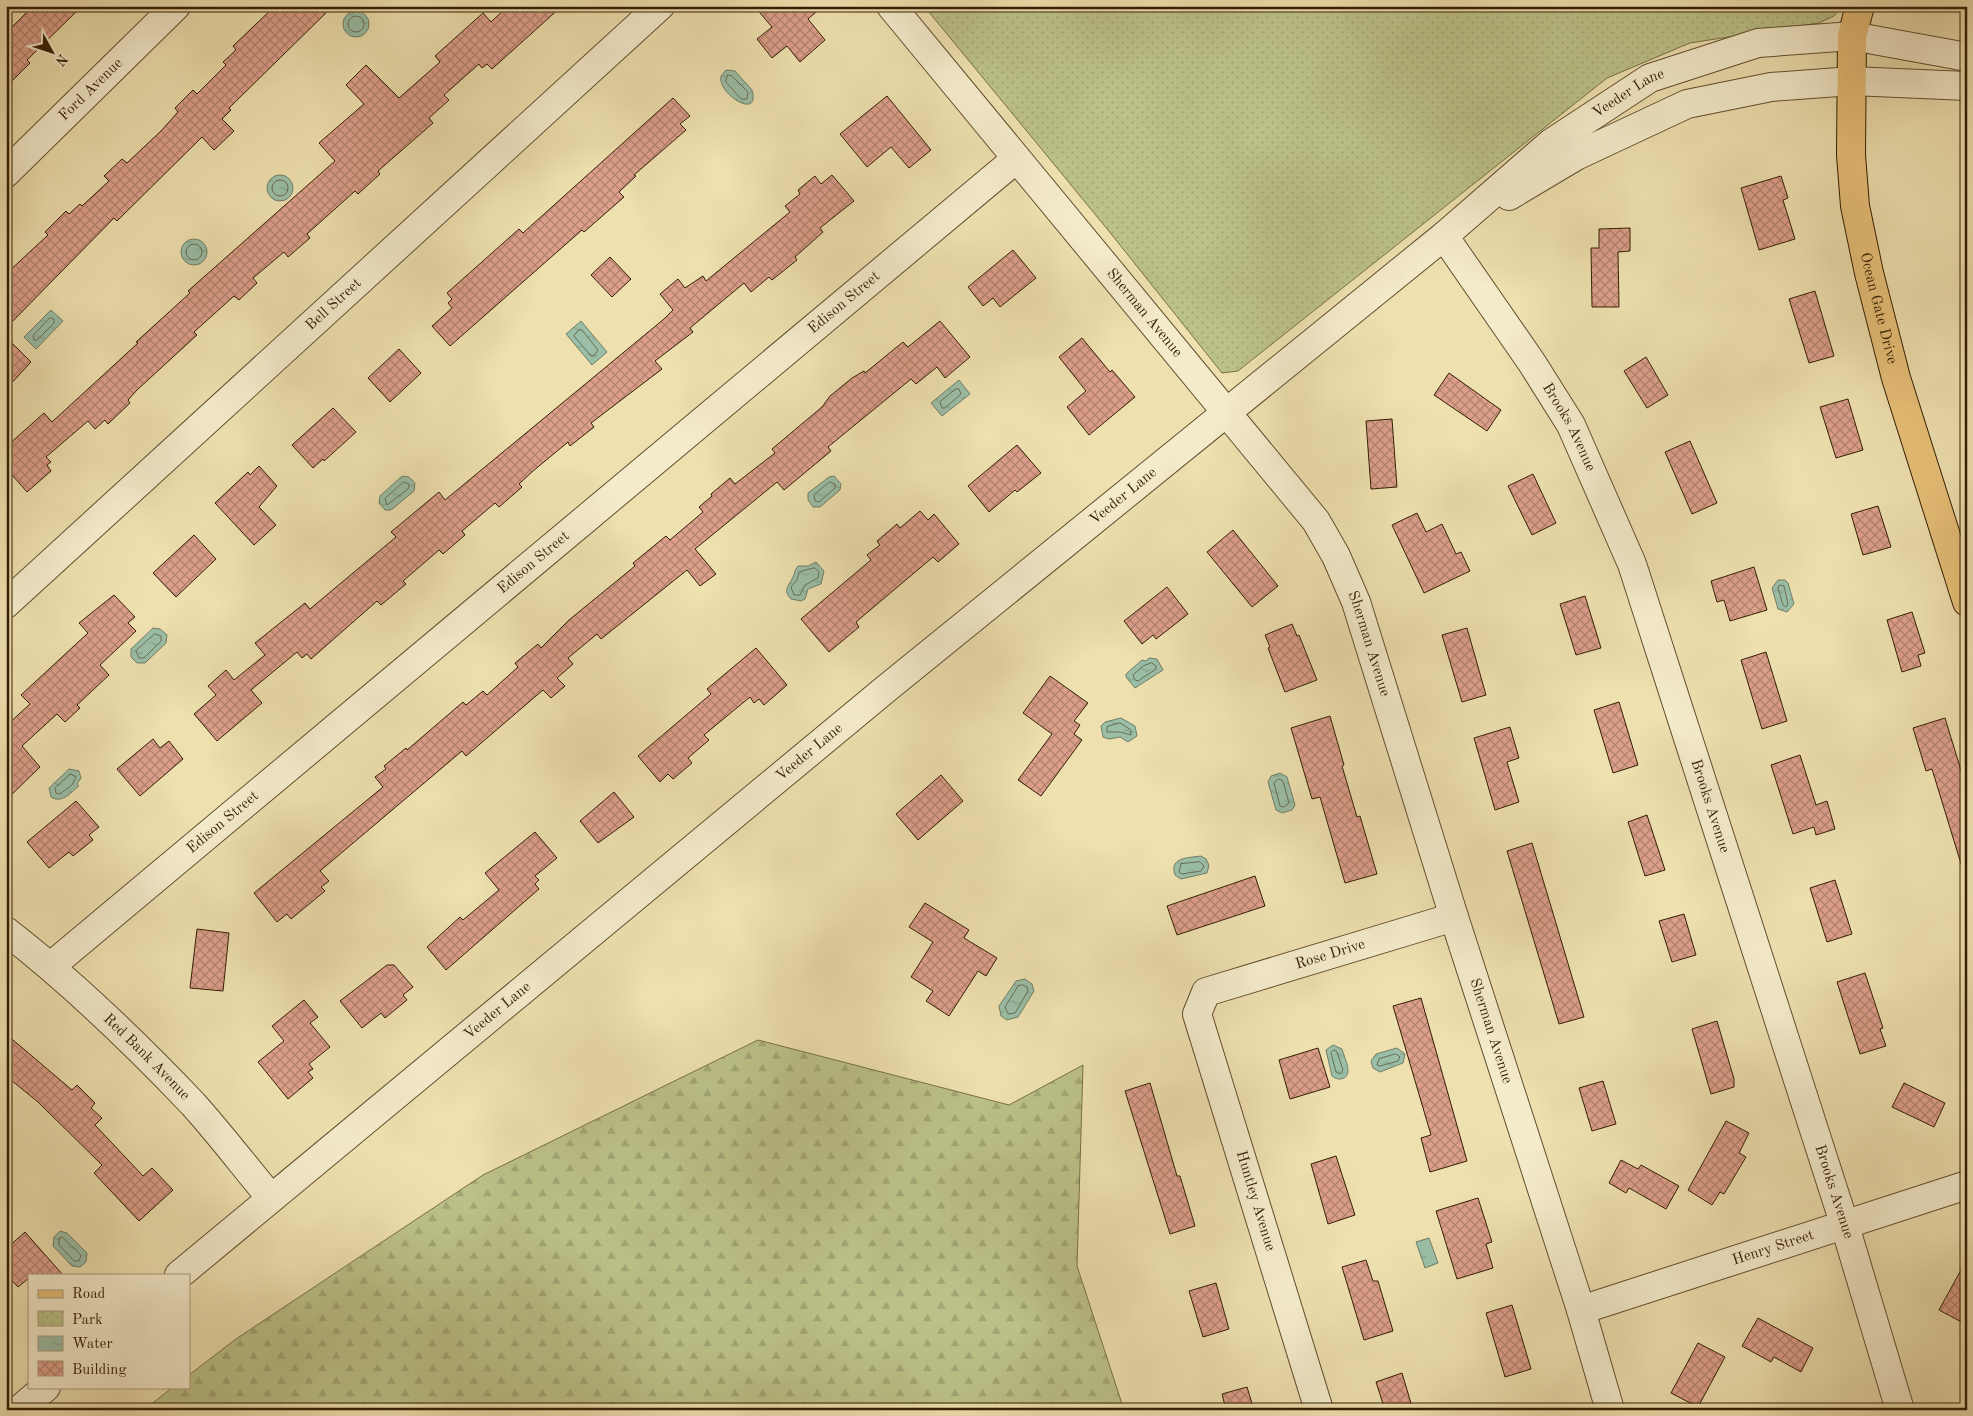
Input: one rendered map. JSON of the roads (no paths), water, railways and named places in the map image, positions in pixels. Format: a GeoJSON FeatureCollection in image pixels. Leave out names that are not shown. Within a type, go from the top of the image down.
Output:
{"type":"FeatureCollection","features":[{"type":"Feature","properties":{"kind":"main road","name":"Ocean Gate Drive"},"geometry":{"type":"LineString","coordinates":[[1860,6],[1852,36],[1851,155],[1855,206],[1869,273],[1896,378],[1965,590]]}},
{"type":"Feature","properties":{"kind":"street","name":"Ford Avenue"},"geometry":{"type":"LineString","coordinates":[[6,173],[176,6]]}},
{"type":"Feature","properties":{"kind":"street","name":"Bell Street"},"geometry":{"type":"LineString","coordinates":[[6,604],[660,6]]}},
{"type":"Feature","properties":{"kind":"street","name":"Sherman Avenue"},"geometry":{"type":"LineString","coordinates":[[891,6],[1227,411],[1316,521],[1336,556],[1356,602],[1454,917],[1581,1310],[1610,1410]]}},
{"type":"Feature","properties":{"kind":"street","name":"Veeder Lane"},"geometry":{"type":"LineString","coordinates":[[180,1274],[887,688],[1444,236],[1551,143],[1650,78],[1758,43],[1852,36],[1967,57]]}},
{"type":"Feature","properties":{"kind":"street","name":"Veeder Lane"},"geometry":{"type":"LineString","coordinates":[[1444,236],[1576,156],[1687,104],[1770,87],[1852,81],[1967,86]]}},
{"type":"Feature","properties":{"kind":"street","name":"Edison Street"},"geometry":{"type":"LineString","coordinates":[[51,966],[1016,159]]}},
{"type":"Feature","properties":{"kind":"street","name":"Brooks Avenue"},"geometry":{"type":"LineString","coordinates":[[1444,236],[1532,363],[1571,425],[1632,564],[1845,1226],[1900,1410]]}},
{"type":"Feature","properties":{"kind":"street","name":"Rose Drive"},"geometry":{"type":"LineString","coordinates":[[1206,992],[1454,917]]}},
{"type":"Feature","properties":{"kind":"street","name":"Red Bank Avenue"},"geometry":{"type":"LineString","coordinates":[[6,931],[51,966],[194,1106],[271,1198]]}},
{"type":"Feature","properties":{"kind":"street","name":"Huntley Avenue"},"geometry":{"type":"LineString","coordinates":[[1206,992],[1197,1014],[1319,1410]]}},
{"type":"Feature","properties":{"kind":"street","name":"Henry Street"},"geometry":{"type":"LineString","coordinates":[[1581,1310],[1967,1185]]}},
{"type":"Feature","properties":{"kind":"street"},"geometry":{"type":"LineString","coordinates":[[6,1398],[18,1410],[45,1388]]}},
{"type":"Feature","properties":{"kind":"water"},"geometry":{"type":"Polygon","coordinates":[[[356,11],[365,15],[369,24],[365,33],[356,37],[347,33],[343,24],[347,15],[356,11]]]}},
{"type":"Feature","properties":{"kind":"water"},"geometry":{"type":"Polygon","coordinates":[[[726,70],[735,71],[752,90],[753,99],[750,103],[745,104],[738,101],[725,90],[721,76],[726,70]]]}},
{"type":"Feature","properties":{"kind":"water"},"geometry":{"type":"Polygon","coordinates":[[[280,175],[289,179],[293,188],[289,197],[280,201],[271,197],[267,188],[271,179],[280,175]]]}},
{"type":"Feature","properties":{"kind":"water"},"geometry":{"type":"Polygon","coordinates":[[[194,239],[203,243],[207,252],[203,261],[194,265],[185,261],[181,252],[185,243],[194,239]]]}},
{"type":"Feature","properties":{"kind":"water"},"geometry":{"type":"Polygon","coordinates":[[[51,310],[63,321],[36,349],[24,337],[51,310]]]}},
{"type":"Feature","properties":{"kind":"water"},"geometry":{"type":"Polygon","coordinates":[[[581,321],[607,352],[592,365],[566,334],[581,321]]]}},
{"type":"Feature","properties":{"kind":"water"},"geometry":{"type":"Polygon","coordinates":[[[959,380],[970,394],[942,416],[931,403],[959,380]]]}},
{"type":"Feature","properties":{"kind":"water"},"geometry":{"type":"Polygon","coordinates":[[[402,476],[409,477],[415,483],[414,491],[391,510],[385,510],[379,503],[380,496],[402,476]]]}},
{"type":"Feature","properties":{"kind":"water"},"geometry":{"type":"Polygon","coordinates":[[[834,476],[841,484],[840,490],[820,507],[813,507],[808,500],[808,493],[829,477],[834,476]]]}},
{"type":"Feature","properties":{"kind":"water"},"geometry":{"type":"Polygon","coordinates":[[[816,562],[824,571],[821,584],[808,589],[805,599],[801,601],[791,599],[788,596],[787,588],[798,566],[808,566],[816,562]]]}},
{"type":"Feature","properties":{"kind":"water"},"geometry":{"type":"Polygon","coordinates":[[[1778,580],[1785,580],[1788,583],[1794,604],[1787,612],[1778,609],[1772,588],[1778,580]]]}},
{"type":"Feature","properties":{"kind":"water"},"geometry":{"type":"Polygon","coordinates":[[[153,628],[160,629],[167,635],[166,643],[145,663],[137,663],[131,657],[131,649],[153,628]]]}},
{"type":"Feature","properties":{"kind":"water"},"geometry":{"type":"Polygon","coordinates":[[[1149,658],[1157,659],[1163,670],[1135,688],[1126,677],[1126,674],[1142,660],[1146,661],[1149,658]]]}},
{"type":"Feature","properties":{"kind":"water"},"geometry":{"type":"Polygon","coordinates":[[[1121,718],[1135,726],[1137,736],[1128,742],[1120,737],[1109,739],[1103,737],[1101,726],[1105,722],[1121,718]]]}},
{"type":"Feature","properties":{"kind":"water"},"geometry":{"type":"Polygon","coordinates":[[[69,769],[79,771],[81,778],[77,784],[79,786],[62,798],[55,799],[51,797],[49,788],[69,769]]]}},
{"type":"Feature","properties":{"kind":"water"},"geometry":{"type":"Polygon","coordinates":[[[1280,773],[1287,777],[1295,805],[1292,810],[1282,813],[1276,810],[1268,782],[1271,776],[1280,773]]]}},
{"type":"Feature","properties":{"kind":"water"},"geometry":{"type":"Polygon","coordinates":[[[1201,856],[1206,859],[1209,865],[1207,873],[1181,879],[1175,875],[1174,869],[1177,862],[1185,858],[1201,856]]]}},
{"type":"Feature","properties":{"kind":"water"},"geometry":{"type":"Polygon","coordinates":[[[1025,979],[1032,984],[1034,991],[1018,1017],[1007,1020],[1001,1016],[999,1006],[1016,981],[1025,979]]]}},
{"type":"Feature","properties":{"kind":"water"},"geometry":{"type":"Polygon","coordinates":[[[1333,1045],[1342,1049],[1347,1065],[1347,1076],[1342,1079],[1332,1076],[1326,1050],[1333,1045]]]}},
{"type":"Feature","properties":{"kind":"water"},"geometry":{"type":"Polygon","coordinates":[[[1397,1048],[1405,1054],[1403,1063],[1380,1072],[1373,1068],[1371,1061],[1376,1054],[1397,1048]]]}},
{"type":"Feature","properties":{"kind":"water"},"geometry":{"type":"Polygon","coordinates":[[[60,1231],[67,1233],[87,1253],[86,1262],[80,1267],[72,1266],[53,1246],[54,1237],[60,1231]]]}},
{"type":"Feature","properties":{"kind":"water"},"geometry":{"type":"Polygon","coordinates":[[[1429,1238],[1438,1263],[1425,1268],[1416,1242],[1429,1238]]]}}]}
